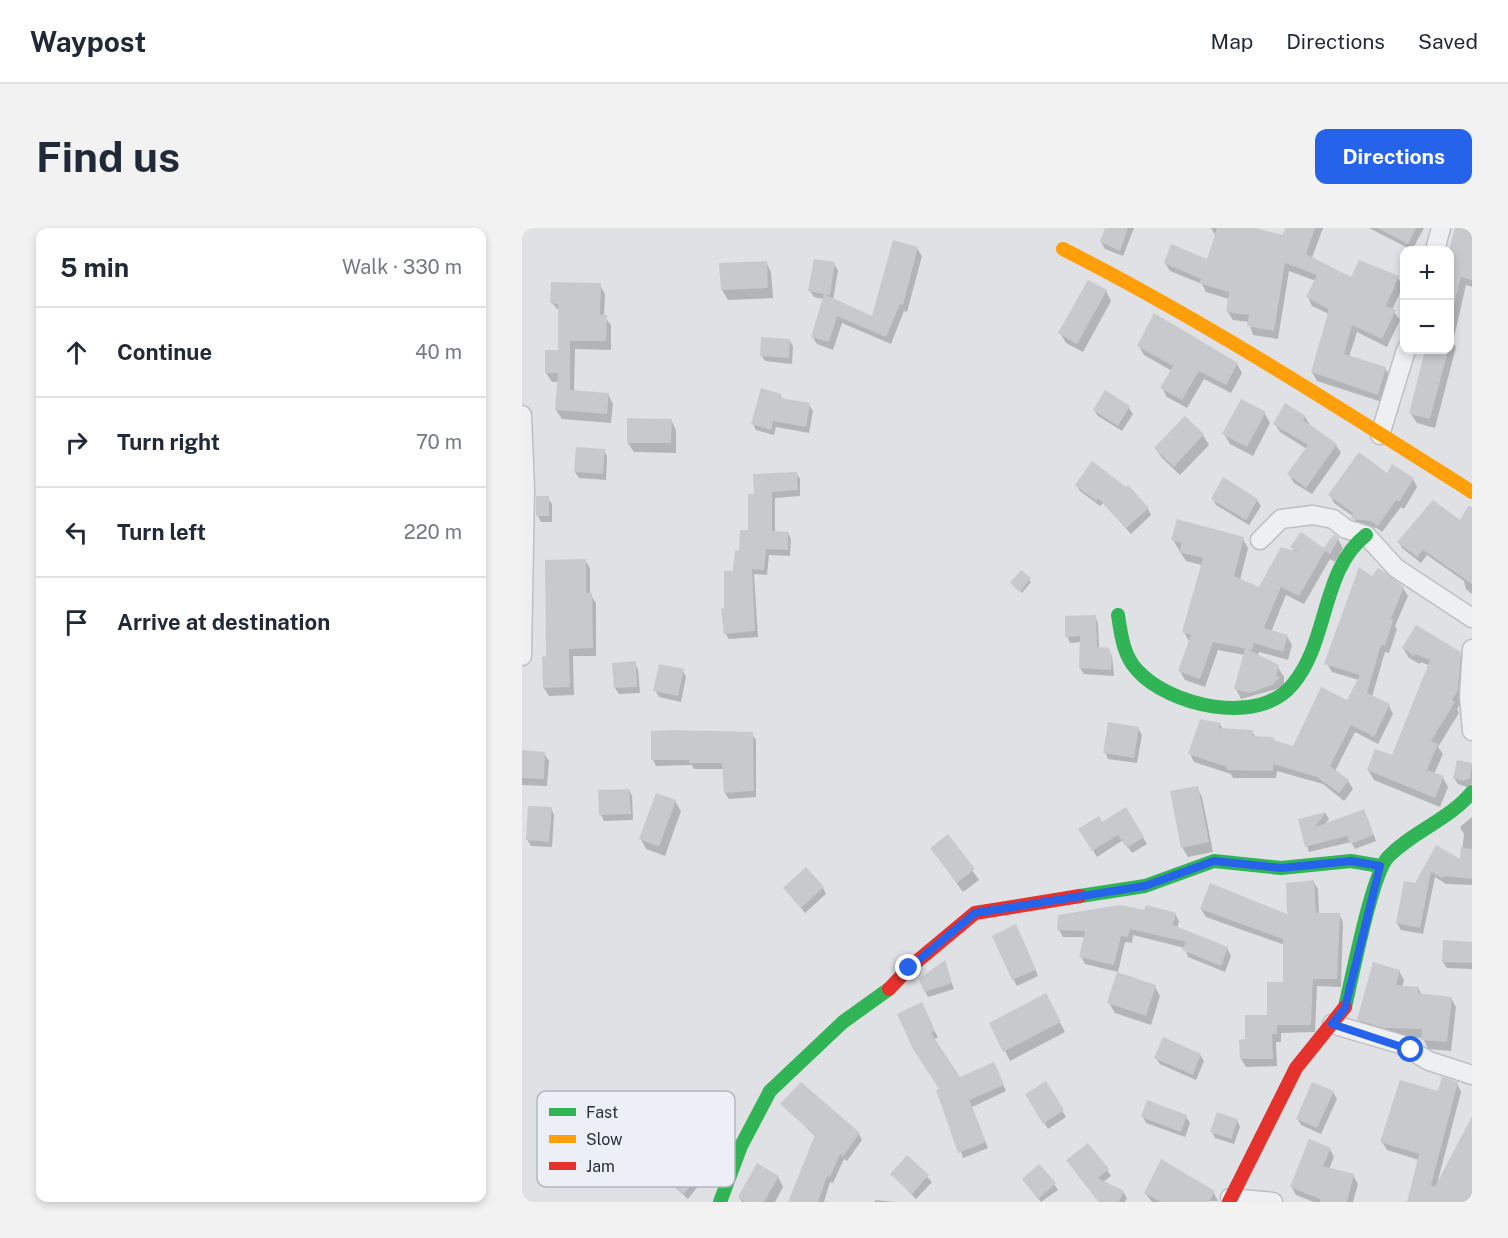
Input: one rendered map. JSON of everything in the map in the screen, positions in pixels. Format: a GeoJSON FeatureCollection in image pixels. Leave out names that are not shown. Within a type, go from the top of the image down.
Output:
{"type":"FeatureCollection","features":[{"type":"Feature","properties":{"kind":"street"},"geometry":{"type":"LineString","coordinates":[[1436,246],[1441,228]]}},
{"type":"Feature","properties":{"kind":"street"},"geometry":{"type":"LineString","coordinates":[[1063,249],[1146,291],[1252,353],[1472,492]]}},
{"type":"Feature","properties":{"kind":"street"},"geometry":{"type":"LineString","coordinates":[[1380,435],[1405,354]]}},
{"type":"Feature","properties":{"kind":"street"},"geometry":{"type":"LineString","coordinates":[[522,415],[525,489],[522,656]]}},
{"type":"Feature","properties":{"kind":"street"},"geometry":{"type":"LineString","coordinates":[[1260,540],[1281,519],[1313,516],[1333,519],[1346,529],[1366,535],[1396,568],[1472,618]]}},
{"type":"Feature","properties":{"kind":"street"},"geometry":{"type":"LineString","coordinates":[[1119,615],[1123,648],[1134,668],[1161,688],[1214,708],[1229,710],[1265,706],[1281,698],[1294,684],[1306,661],[1346,554],[1366,535]]}},
{"type":"Feature","properties":{"kind":"street"},"geometry":{"type":"LineString","coordinates":[[1472,649],[1469,696],[1472,731]]}},
{"type":"Feature","properties":{"kind":"street"},"geometry":{"type":"LineString","coordinates":[[1273,1202],[1230,1200],[1296,1068],[1345,1008],[1380,866],[1392,850],[1454,808],[1472,792]]}},
{"type":"Feature","properties":{"kind":"street"},"geometry":{"type":"LineString","coordinates":[[735,1162],[770,1091],[843,1022],[886,992],[933,947],[975,913],[1145,886],[1214,861],[1281,868],[1351,861],[1380,866]]}},
{"type":"Feature","properties":{"kind":"street"},"geometry":{"type":"LineString","coordinates":[[1332,1024],[1400,1044],[1429,1061],[1472,1075]]}},
{"type":"Feature","properties":{"kind":"street"},"geometry":{"type":"LineString","coordinates":[[720,1202],[726,1187]]}},
{"type":"Feature","properties":{"kind":"building"},"geometry":{"type":"Polygon","coordinates":[[[1105,228],[1128,228],[1120,251],[1100,242],[1105,228]]]}},
{"type":"Feature","properties":{"kind":"building"},"geometry":{"type":"Polygon","coordinates":[[[1217,228],[1255,228],[1283,235],[1285,228],[1315,228],[1306,254],[1351,277],[1359,260],[1399,276],[1386,306],[1396,310],[1382,339],[1352,325],[1344,354],[1386,367],[1378,395],[1311,372],[1328,313],[1328,309],[1306,297],[1317,275],[1285,263],[1274,331],[1247,326],[1249,315],[1226,312],[1229,292],[1199,283],[1201,279],[1164,263],[1171,244],[1207,259],[1217,228]]]}},
{"type":"Feature","properties":{"kind":"building"},"geometry":{"type":"Polygon","coordinates":[[[1377,228],[1416,228],[1408,244],[1377,228]]]}},
{"type":"Feature","properties":{"kind":"building"},"geometry":{"type":"Polygon","coordinates":[[[1455,228],[1472,228],[1472,280],[1461,277],[1454,304],[1454,246],[1450,246],[1455,228]]]}},
{"type":"Feature","properties":{"kind":"building"},"geometry":{"type":"Polygon","coordinates":[[[893,240],[918,247],[903,305],[900,304],[886,337],[837,316],[829,342],[811,337],[824,294],[872,316],[893,240]]]}},
{"type":"Feature","properties":{"kind":"building"},"geometry":{"type":"Polygon","coordinates":[[[814,259],[835,262],[830,295],[808,291],[814,259]]]}},
{"type":"Feature","properties":{"kind":"building"},"geometry":{"type":"Polygon","coordinates":[[[767,261],[768,288],[721,290],[719,263],[767,261]]]}},
{"type":"Feature","properties":{"kind":"building"},"geometry":{"type":"Polygon","coordinates":[[[1088,280],[1107,290],[1077,344],[1058,333],[1088,280]]]}},
{"type":"Feature","properties":{"kind":"building"},"geometry":{"type":"Polygon","coordinates":[[[551,282],[601,283],[600,314],[607,315],[606,341],[570,341],[570,390],[609,393],[607,414],[555,410],[558,373],[545,373],[545,350],[558,350],[558,304],[550,303],[551,282]]]}},
{"type":"Feature","properties":{"kind":"building"},"geometry":{"type":"Polygon","coordinates":[[[1154,313],[1238,363],[1226,385],[1199,371],[1182,400],[1160,388],[1173,366],[1137,346],[1154,313]]]}},
{"type":"Feature","properties":{"kind":"building"},"geometry":{"type":"Polygon","coordinates":[[[761,337],[790,339],[789,358],[760,356],[761,337]]]}},
{"type":"Feature","properties":{"kind":"building"},"geometry":{"type":"Polygon","coordinates":[[[1424,354],[1447,354],[1430,419],[1409,414],[1424,354]]]}},
{"type":"Feature","properties":{"kind":"building"},"geometry":{"type":"Polygon","coordinates":[[[761,388],[781,394],[780,398],[810,403],[806,427],[773,421],[771,430],[751,424],[761,388]]]}},
{"type":"Feature","properties":{"kind":"building"},"geometry":{"type":"Polygon","coordinates":[[[1105,390],[1130,406],[1118,426],[1093,410],[1105,390]]]}},
{"type":"Feature","properties":{"kind":"building"},"geometry":{"type":"Polygon","coordinates":[[[1241,399],[1266,412],[1247,447],[1222,434],[1241,399]]]}},
{"type":"Feature","properties":{"kind":"building"},"geometry":{"type":"Polygon","coordinates":[[[1285,403],[1306,416],[1303,420],[1337,444],[1306,488],[1287,474],[1308,445],[1273,424],[1285,403]]]}},
{"type":"Feature","properties":{"kind":"building"},"geometry":{"type":"Polygon","coordinates":[[[1185,416],[1204,434],[1174,467],[1154,448],[1185,416]]]}},
{"type":"Feature","properties":{"kind":"building"},"geometry":{"type":"Polygon","coordinates":[[[627,418],[672,419],[671,443],[627,443],[627,418]]]}},
{"type":"Feature","properties":{"kind":"building"},"geometry":{"type":"Polygon","coordinates":[[[576,447],[605,449],[603,474],[574,472],[576,447]]]}},
{"type":"Feature","properties":{"kind":"building"},"geometry":{"type":"Polygon","coordinates":[[[1359,452],[1387,473],[1392,464],[1414,478],[1399,502],[1396,500],[1378,526],[1371,521],[1351,519],[1353,513],[1328,495],[1359,452]]]}},
{"type":"Feature","properties":{"kind":"building"},"geometry":{"type":"Polygon","coordinates":[[[1092,461],[1126,487],[1128,485],[1149,508],[1126,528],[1098,498],[1096,501],[1075,485],[1092,461]]]}},
{"type":"Feature","properties":{"kind":"building"},"geometry":{"type":"Polygon","coordinates":[[[797,472],[798,490],[772,492],[772,531],[788,532],[788,550],[766,549],[764,570],[752,569],[755,631],[724,634],[721,609],[724,608],[724,571],[733,571],[735,550],[739,551],[740,530],[748,530],[748,494],[754,494],[753,474],[797,472]]]}},
{"type":"Feature","properties":{"kind":"building"},"geometry":{"type":"Polygon","coordinates":[[[1223,477],[1258,499],[1246,520],[1211,499],[1223,477]]]}},
{"type":"Feature","properties":{"kind":"building"},"geometry":{"type":"Polygon","coordinates":[[[536,496],[549,496],[549,516],[536,516],[536,496]]]}},
{"type":"Feature","properties":{"kind":"building"},"geometry":{"type":"Polygon","coordinates":[[[1433,500],[1460,520],[1468,506],[1472,507],[1472,584],[1423,550],[1417,557],[1397,542],[1433,500]]]}},
{"type":"Feature","properties":{"kind":"building"},"geometry":{"type":"Polygon","coordinates":[[[1177,519],[1244,537],[1234,576],[1259,587],[1281,547],[1298,552],[1290,547],[1301,532],[1324,548],[1334,534],[1339,538],[1330,554],[1325,551],[1299,596],[1281,587],[1264,628],[1288,635],[1283,652],[1254,643],[1252,650],[1213,642],[1200,679],[1178,671],[1191,635],[1182,632],[1203,558],[1179,552],[1182,543],[1171,540],[1177,519]]]}},
{"type":"Feature","properties":{"kind":"building"},"geometry":{"type":"Polygon","coordinates":[[[586,559],[586,593],[592,593],[593,648],[569,649],[570,687],[543,688],[542,657],[546,656],[545,560],[586,559]]]}},
{"type":"Feature","properties":{"kind":"building"},"geometry":{"type":"Polygon","coordinates":[[[1359,567],[1372,576],[1378,568],[1404,587],[1391,619],[1393,620],[1385,646],[1381,645],[1367,693],[1390,704],[1374,737],[1351,725],[1330,766],[1349,780],[1339,793],[1317,777],[1273,764],[1273,771],[1227,770],[1227,767],[1188,754],[1200,719],[1221,723],[1219,728],[1253,730],[1253,736],[1273,737],[1273,740],[1293,746],[1321,687],[1347,700],[1360,675],[1324,664],[1359,567]]]}},
{"type":"Feature","properties":{"kind":"building"},"geometry":{"type":"Polygon","coordinates":[[[1021,570],[1031,578],[1020,592],[1010,583],[1021,570]]]}},
{"type":"Feature","properties":{"kind":"building"},"geometry":{"type":"Polygon","coordinates":[[[1096,615],[1097,647],[1109,648],[1112,658],[1111,670],[1079,668],[1080,636],[1065,637],[1065,616],[1096,615]]]}},
{"type":"Feature","properties":{"kind":"building"},"geometry":{"type":"Polygon","coordinates":[[[1416,625],[1461,652],[1458,690],[1452,700],[1455,702],[1431,741],[1438,744],[1427,770],[1444,776],[1435,798],[1367,770],[1375,749],[1392,755],[1430,660],[1415,654],[1414,656],[1402,648],[1416,625]]]}},
{"type":"Feature","properties":{"kind":"building"},"geometry":{"type":"Polygon","coordinates":[[[1245,648],[1279,665],[1276,676],[1280,677],[1272,685],[1250,693],[1234,689],[1245,648]]]}},
{"type":"Feature","properties":{"kind":"building"},"geometry":{"type":"Polygon","coordinates":[[[636,661],[637,687],[614,688],[612,663],[636,661]]]}},
{"type":"Feature","properties":{"kind":"building"},"geometry":{"type":"Polygon","coordinates":[[[659,664],[684,669],[678,696],[653,691],[659,664]]]}},
{"type":"Feature","properties":{"kind":"building"},"geometry":{"type":"Polygon","coordinates":[[[1108,722],[1139,727],[1134,758],[1103,753],[1108,722]]]}},
{"type":"Feature","properties":{"kind":"building"},"geometry":{"type":"Polygon","coordinates":[[[651,731],[753,732],[754,791],[724,793],[722,763],[651,760],[651,731]]]}},
{"type":"Feature","properties":{"kind":"building"},"geometry":{"type":"Polygon","coordinates":[[[522,750],[545,752],[544,779],[522,778],[522,750]]]}},
{"type":"Feature","properties":{"kind":"building"},"geometry":{"type":"Polygon","coordinates":[[[1457,760],[1472,763],[1470,778],[1463,781],[1453,778],[1457,760]]]}},
{"type":"Feature","properties":{"kind":"building"},"geometry":{"type":"Polygon","coordinates":[[[1198,786],[1209,842],[1181,848],[1170,791],[1198,786]]]}},
{"type":"Feature","properties":{"kind":"building"},"geometry":{"type":"Polygon","coordinates":[[[629,789],[631,814],[599,815],[598,790],[629,789]]]}},
{"type":"Feature","properties":{"kind":"building"},"geometry":{"type":"Polygon","coordinates":[[[656,793],[676,800],[659,847],[639,839],[656,793]]]}},
{"type":"Feature","properties":{"kind":"building"},"geometry":{"type":"Polygon","coordinates":[[[528,806],[552,807],[549,842],[526,840],[528,806]]]}},
{"type":"Feature","properties":{"kind":"building"},"geometry":{"type":"Polygon","coordinates":[[[1126,807],[1144,837],[1127,848],[1118,835],[1092,851],[1078,829],[1099,816],[1102,822],[1126,807]]]}},
{"type":"Feature","properties":{"kind":"building"},"geometry":{"type":"Polygon","coordinates":[[[1364,809],[1374,835],[1350,844],[1347,836],[1305,847],[1298,819],[1326,812],[1315,827],[1364,809]]]}},
{"type":"Feature","properties":{"kind":"building"},"geometry":{"type":"Polygon","coordinates":[[[948,834],[975,869],[957,883],[930,848],[948,834]]]}},
{"type":"Feature","properties":{"kind":"building"},"geometry":{"type":"Polygon","coordinates":[[[1436,845],[1460,859],[1461,847],[1472,849],[1472,879],[1444,876],[1442,878],[1431,872],[1420,928],[1396,923],[1404,881],[1415,883],[1436,845]]]}},
{"type":"Feature","properties":{"kind":"building"},"geometry":{"type":"Polygon","coordinates":[[[806,867],[824,887],[801,908],[783,888],[806,867]]]}},
{"type":"Feature","properties":{"kind":"building"},"geometry":{"type":"Polygon","coordinates":[[[1314,880],[1316,913],[1340,913],[1337,979],[1313,979],[1311,1025],[1277,1025],[1277,1034],[1272,1034],[1273,1059],[1240,1059],[1239,1040],[1245,1039],[1245,1015],[1267,1015],[1267,982],[1283,982],[1283,939],[1200,909],[1210,883],[1287,914],[1286,883],[1314,880]]]}},
{"type":"Feature","properties":{"kind":"building"},"geometry":{"type":"Polygon","coordinates":[[[1120,905],[1144,910],[1146,905],[1176,913],[1173,925],[1228,947],[1221,966],[1182,950],[1186,942],[1130,929],[1128,937],[1121,936],[1114,965],[1079,957],[1085,931],[1057,930],[1058,915],[1120,905]]]}},
{"type":"Feature","properties":{"kind":"building"},"geometry":{"type":"Polygon","coordinates":[[[1016,924],[1036,970],[1012,980],[992,936],[1016,924]]]}},
{"type":"Feature","properties":{"kind":"building"},"geometry":{"type":"Polygon","coordinates":[[[1443,940],[1472,942],[1472,963],[1442,962],[1443,940]]]}},
{"type":"Feature","properties":{"kind":"building"},"geometry":{"type":"Polygon","coordinates":[[[945,960],[952,983],[924,992],[919,979],[945,960]]]}},
{"type":"Feature","properties":{"kind":"building"},"geometry":{"type":"Polygon","coordinates":[[[1373,962],[1400,970],[1396,985],[1419,987],[1418,993],[1452,997],[1447,1042],[1421,1040],[1422,1029],[1384,1028],[1357,1020],[1373,962]]]}},
{"type":"Feature","properties":{"kind":"building"},"geometry":{"type":"Polygon","coordinates":[[[1117,972],[1156,985],[1146,1016],[1107,1003],[1117,972]]]}},
{"type":"Feature","properties":{"kind":"building"},"geometry":{"type":"Polygon","coordinates":[[[1046,993],[1061,1022],[1003,1052],[989,1023],[1046,993]]]}},
{"type":"Feature","properties":{"kind":"building"},"geometry":{"type":"Polygon","coordinates":[[[922,1002],[935,1031],[931,1033],[960,1077],[994,1062],[1004,1085],[969,1100],[986,1142],[958,1153],[936,1090],[939,1089],[913,1049],[897,1014],[922,1002]]]}},
{"type":"Feature","properties":{"kind":"building"},"geometry":{"type":"Polygon","coordinates":[[[1163,1037],[1201,1054],[1193,1075],[1154,1058],[1163,1037]]]}},
{"type":"Feature","properties":{"kind":"building"},"geometry":{"type":"Polygon","coordinates":[[[1442,1077],[1458,1082],[1431,1185],[1435,1187],[1472,1116],[1472,1202],[1407,1202],[1419,1154],[1380,1142],[1400,1080],[1438,1091],[1442,1077]]]}},
{"type":"Feature","properties":{"kind":"building"},"geometry":{"type":"Polygon","coordinates":[[[1046,1081],[1064,1110],[1043,1124],[1025,1094],[1046,1081]]]}},
{"type":"Feature","properties":{"kind":"building"},"geometry":{"type":"Polygon","coordinates":[[[801,1082],[860,1133],[843,1156],[840,1154],[830,1177],[827,1176],[818,1202],[788,1202],[815,1135],[780,1104],[801,1082]]]}},
{"type":"Feature","properties":{"kind":"building"},"geometry":{"type":"Polygon","coordinates":[[[1312,1082],[1334,1091],[1317,1128],[1296,1119],[1312,1082]]]}},
{"type":"Feature","properties":{"kind":"building"},"geometry":{"type":"Polygon","coordinates":[[[1147,1100],[1187,1115],[1181,1132],[1141,1117],[1147,1100]]]}},
{"type":"Feature","properties":{"kind":"building"},"geometry":{"type":"Polygon","coordinates":[[[1217,1112],[1238,1119],[1231,1139],[1210,1132],[1217,1112]]]}},
{"type":"Feature","properties":{"kind":"building"},"geometry":{"type":"Polygon","coordinates":[[[1309,1139],[1331,1148],[1323,1166],[1354,1174],[1347,1202],[1320,1202],[1320,1199],[1290,1187],[1309,1139]]]}},
{"type":"Feature","properties":{"kind":"building"},"geometry":{"type":"Polygon","coordinates":[[[1088,1143],[1109,1169],[1098,1178],[1124,1191],[1119,1202],[1099,1202],[1066,1160],[1088,1143]]]}},
{"type":"Feature","properties":{"kind":"building"},"geometry":{"type":"Polygon","coordinates":[[[907,1155],[929,1175],[912,1194],[890,1174],[907,1155]]]}},
{"type":"Feature","properties":{"kind":"building"},"geometry":{"type":"Polygon","coordinates":[[[1161,1159],[1215,1191],[1209,1202],[1161,1202],[1144,1193],[1161,1159]]]}},
{"type":"Feature","properties":{"kind":"building"},"geometry":{"type":"Polygon","coordinates":[[[757,1163],[779,1176],[764,1202],[745,1202],[738,1197],[757,1163]]]}},
{"type":"Feature","properties":{"kind":"building"},"geometry":{"type":"Polygon","coordinates":[[[1039,1164],[1056,1183],[1038,1199],[1022,1179],[1039,1164]]]}},
{"type":"Feature","properties":{"kind":"building"},"geometry":{"type":"Polygon","coordinates":[[[674,1187],[689,1187],[684,1194],[674,1187]]]}},
{"type":"Feature","properties":{"kind":"traffic: fast"},"geometry":{"type":"LineString","coordinates":[[1118,615],[1123,644],[1129,658],[1137,670],[1151,683],[1191,702],[1214,707],[1237,708],[1259,705],[1278,697],[1293,684],[1305,667],[1341,567],[1351,550],[1366,535]]}},
{"type":"Feature","properties":{"kind":"traffic: fast"},"geometry":{"type":"LineString","coordinates":[[1345,1007],[1369,904],[1382,867],[1388,857],[1398,848],[1453,810],[1472,792]]}},
{"type":"Feature","properties":{"kind":"traffic: fast"},"geometry":{"type":"LineString","coordinates":[[1080,896],[1145,886],[1214,861],[1281,868],[1351,861],[1380,866]]}},
{"type":"Feature","properties":{"kind":"traffic: fast"},"geometry":{"type":"LineString","coordinates":[[735,1162],[770,1091],[843,1022],[889,989]]}},
{"type":"Feature","properties":{"kind":"traffic: fast"},"geometry":{"type":"LineString","coordinates":[[720,1202],[726,1187]]}},
{"type":"Feature","properties":{"kind":"traffic: slow"},"geometry":{"type":"LineString","coordinates":[[1063,249],[1219,335],[1472,492]]}},
{"type":"Feature","properties":{"kind":"traffic: jam"},"geometry":{"type":"LineString","coordinates":[[889,989],[909,968],[975,913],[1080,896]]}},
{"type":"Feature","properties":{"kind":"traffic: jam"},"geometry":{"type":"LineString","coordinates":[[1229,1202],[1296,1068],[1345,1007]]}},
{"type":"Feature","properties":{"kind":"route"},"geometry":{"type":"LineString","coordinates":[[909,968],[975,913],[1076,895],[1145,886],[1214,861],[1281,868],[1351,861],[1380,866],[1345,1008],[1332,1024],[1400,1044],[1411,1050]]}}]}
